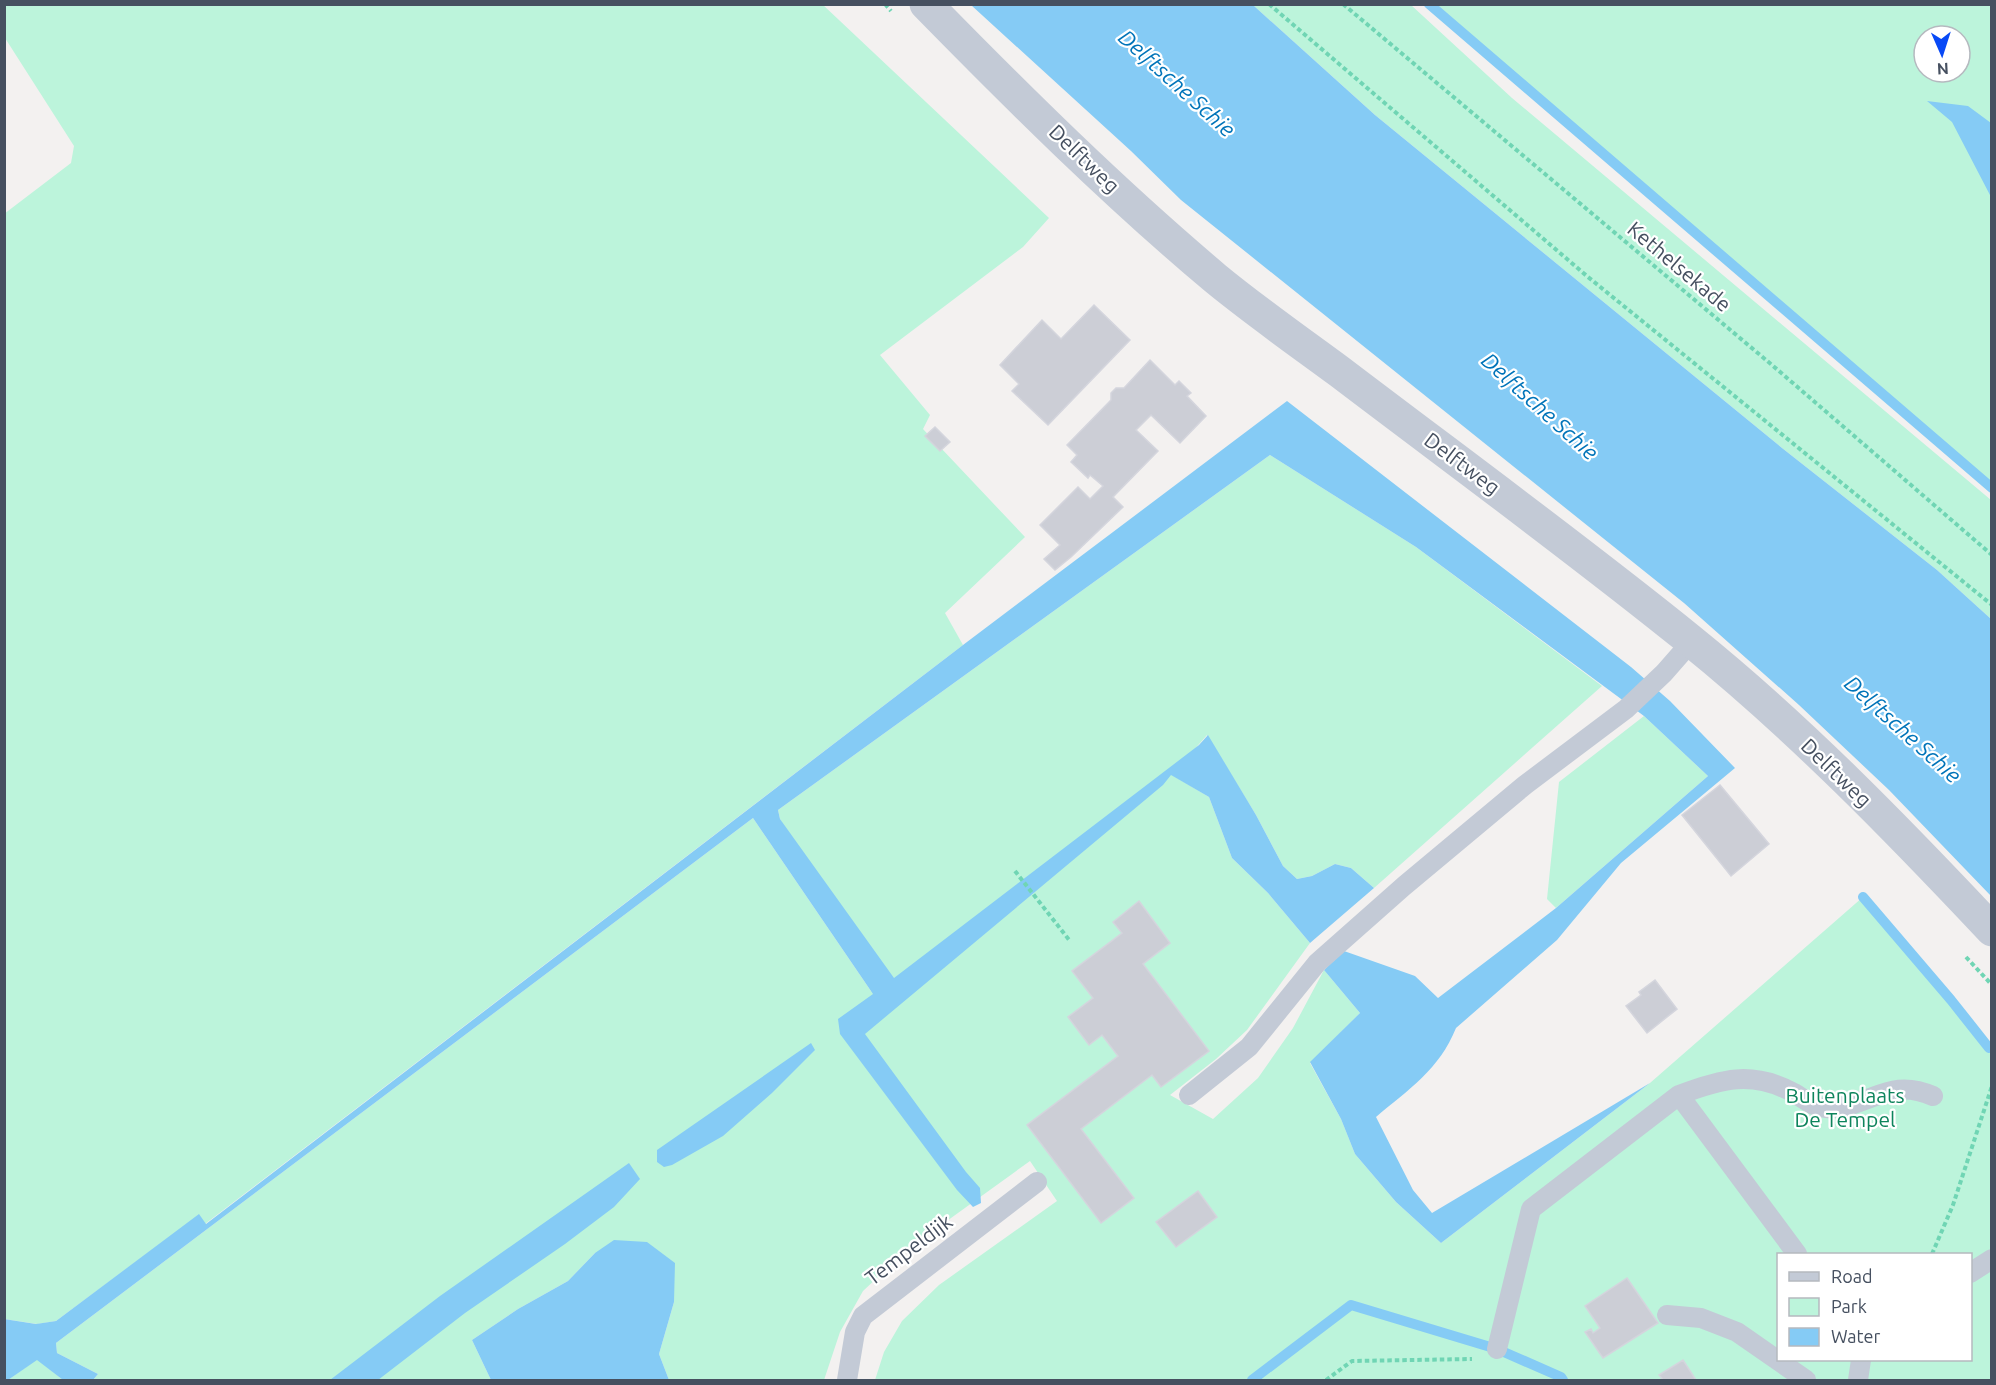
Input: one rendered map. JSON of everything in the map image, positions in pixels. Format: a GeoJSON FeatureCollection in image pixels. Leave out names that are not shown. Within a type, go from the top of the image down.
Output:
{"type":"FeatureCollection","features":[{"type":"Feature","properties":{"kind":"street","name":"Delftweg"},"geometry":{"type":"LineString","coordinates":[[926,4],[1128,201],[1217,279],[1573,548],[1692,641],[1752,692],[1838,774],[1992,930]]}},
{"type":"Feature","properties":{"kind":"lane"},"geometry":{"type":"LineString","coordinates":[[1189,1095],[1249,1047],[1317,963],[1525,785],[1626,709],[1664,673],[1692,641]]}},
{"type":"Feature","properties":{"kind":"lane"},"geometry":{"type":"LineString","coordinates":[[1497,1349],[1531,1209],[1679,1095],[1726,1080],[1749,1078],[1772,1084],[1793,1093],[1810,1104],[1829,1109],[1853,1105],[1900,1088],[1918,1090],[1933,1096]]}},
{"type":"Feature","properties":{"kind":"lane"},"geometry":{"type":"LineString","coordinates":[[1679,1095],[1796,1253]]}},
{"type":"Feature","properties":{"kind":"lane","name":"Tempeldijk"},"geometry":{"type":"LineString","coordinates":[[847,1380],[855,1332],[863,1316],[1037,1182]]}},
{"type":"Feature","properties":{"kind":"lane"},"geometry":{"type":"LineString","coordinates":[[1972,1272],[1992,1259]]}},
{"type":"Feature","properties":{"kind":"lane"},"geometry":{"type":"LineString","coordinates":[[1667,1315],[1701,1318],[1737,1332],[1777,1360]]}},
{"type":"Feature","properties":{"kind":"lane"},"geometry":{"type":"LineString","coordinates":[[1779,1361],[1806,1380]]}},
{"type":"Feature","properties":{"kind":"lane"},"geometry":{"type":"LineString","coordinates":[[1858,1380],[1861,1361]]}},
{"type":"Feature","properties":{"kind":"path"},"geometry":{"type":"LineString","coordinates":[[1269,4],[1588,277],[1992,605]]}},
{"type":"Feature","properties":{"kind":"path","name":"Kethelsekade"},"geometry":{"type":"LineString","coordinates":[[1343,4],[1772,364],[1992,555]]}},
{"type":"Feature","properties":{"kind":"path"},"geometry":{"type":"LineString","coordinates":[[1016,871],[1070,941]]}},
{"type":"Feature","properties":{"kind":"path"},"geometry":{"type":"LineString","coordinates":[[1932,1253],[1953,1205],[1992,1086]]}},
{"type":"Feature","properties":{"kind":"path"},"geometry":{"type":"LineString","coordinates":[[1326,1380],[1352,1361],[1475,1359],[1497,1349]]}},
{"type":"Feature","properties":{"kind":"green space"},"geometry":{"type":"Polygon","coordinates":[[[822,4],[1049,218],[1023,247],[880,355],[930,415],[923,429],[1025,537],[945,613],[963,645],[205,1224],[199,1215],[56,1321],[37,1324],[4,1319],[4,214],[71,163],[74,146],[5,38],[5,5],[822,4]]]}},
{"type":"Feature","properties":{"kind":"green space"},"geometry":{"type":"Polygon","coordinates":[[[1253,5],[1411,5],[1512,98],[1991,500],[1991,619],[1937,570],[1782,448],[1375,115],[1253,5]]]}},
{"type":"Feature","properties":{"kind":"green space"},"geometry":{"type":"Polygon","coordinates":[[[1429,5],[1991,5],[1991,488],[1429,5]]]}},
{"type":"Feature","properties":{"kind":"green space","name":"Buitenplaats De Tempel"},"geometry":{"type":"Polygon","coordinates":[[[1270,455],[1416,547],[1602,686],[1374,888],[1351,868],[1335,864],[1312,876],[1297,879],[1283,866],[1256,815],[1207,735],[1172,775],[1209,797],[1232,858],[1268,893],[1310,943],[1247,1030],[1216,1059],[1170,1095],[1213,1119],[1258,1078],[1293,1028],[1324,970],[1360,1013],[1310,1063],[1341,1119],[1355,1154],[1396,1202],[1441,1243],[1650,1083],[1863,897],[1951,1000],[1991,1051],[1991,1380],[875,1380],[884,1352],[902,1321],[939,1285],[1057,1201],[1030,1161],[908,1249],[863,1291],[840,1332],[824,1380],[669,1380],[659,1354],[674,1302],[595,1253],[568,1281],[518,1309],[472,1340],[491,1380],[93,1380],[98,1374],[57,1353],[56,1343],[753,818],[873,994],[780,819],[778,810],[1270,455]]]}},
{"type":"Feature","properties":{"kind":"green space"},"geometry":{"type":"Polygon","coordinates":[[[1644,716],[1708,776],[1556,908],[1547,899],[1559,782],[1644,716]]]}},
{"type":"Feature","properties":{"kind":"green space"},"geometry":{"type":"Polygon","coordinates":[[[37,1359],[63,1380],[8,1380],[37,1359]]]}},
{"type":"Feature","properties":{"kind":"water","name":"Delftsche Schie"},"geometry":{"type":"Polygon","coordinates":[[[971,5],[1253,5],[1375,115],[1782,448],[1937,570],[1991,619],[1991,896],[1889,790],[1799,705],[1684,603],[1181,200],[1131,151],[971,5]]]}},
{"type":"Feature","properties":{"kind":"water"},"geometry":{"type":"Polygon","coordinates":[[[1927,101],[1968,106],[1991,123],[1991,197],[1952,122],[1927,101]]]}},
{"type":"Feature","properties":{"kind":"water"},"geometry":{"type":"Polygon","coordinates":[[[1287,401],[1631,667],[1670,701],[1735,768],[1621,863],[1557,940],[1456,1028],[1441,1056],[1432,1067],[1376,1117],[1413,1190],[1432,1213],[1650,1083],[1441,1243],[1396,1202],[1355,1154],[1341,1119],[1310,1062],[1360,1013],[1324,970],[1344,951],[1415,976],[1438,998],[1556,908],[1708,776],[1644,716],[1416,547],[1270,455],[778,810],[780,819],[894,978],[1199,745],[1208,735],[1256,815],[1283,866],[1297,879],[1312,876],[1335,864],[1351,868],[1374,888],[1310,943],[1268,893],[1232,858],[1209,797],[1171,775],[1163,785],[865,1034],[980,1188],[981,1203],[973,1207],[957,1190],[840,1034],[838,1019],[873,994],[753,818],[56,1343],[57,1353],[98,1374],[93,1380],[63,1380],[37,1360],[5,1380],[4,1319],[36,1324],[56,1321],[199,1214],[206,1224],[963,645],[1287,401]]]}},
{"type":"Feature","properties":{"kind":"water"},"geometry":{"type":"Polygon","coordinates":[[[811,1043],[815,1050],[772,1093],[723,1136],[672,1165],[664,1167],[657,1162],[657,1150],[811,1043]]]}},
{"type":"Feature","properties":{"kind":"water"},"geometry":{"type":"Polygon","coordinates":[[[629,1163],[640,1179],[614,1207],[465,1313],[378,1380],[330,1380],[440,1296],[629,1163]]]}},
{"type":"Feature","properties":{"kind":"water"},"geometry":{"type":"Polygon","coordinates":[[[614,1240],[647,1242],[675,1263],[674,1302],[659,1354],[669,1380],[491,1380],[472,1340],[518,1309],[568,1281],[595,1253],[614,1240]]]}},
{"type":"Feature","properties":{"kind":"building"},"geometry":{"type":"Polygon","coordinates":[[[1094,305],[1130,340],[1048,425],[1012,391],[1019,384],[1000,365],[1042,320],[1061,339],[1094,305]]]}},
{"type":"Feature","properties":{"kind":"building"},"geometry":{"type":"Polygon","coordinates":[[[1150,360],[1175,385],[1179,381],[1191,393],[1187,396],[1206,416],[1180,443],[1151,415],[1136,430],[1158,451],[1113,497],[1123,507],[1055,570],[1044,559],[1060,545],[1040,525],[1078,487],[1090,499],[1103,486],[1090,475],[1088,478],[1071,462],[1077,455],[1067,445],[1111,400],[1111,393],[1116,388],[1124,388],[1150,360]]]}},
{"type":"Feature","properties":{"kind":"building"},"geometry":{"type":"Polygon","coordinates":[[[935,427],[950,442],[940,451],[925,436],[935,427]]]}},
{"type":"Feature","properties":{"kind":"building"},"geometry":{"type":"Polygon","coordinates":[[[1720,785],[1769,844],[1731,876],[1682,815],[1720,785]]]}},
{"type":"Feature","properties":{"kind":"building"},"geometry":{"type":"Polygon","coordinates":[[[1139,901],[1170,943],[1143,964],[1209,1051],[1161,1087],[1152,1075],[1081,1129],[1134,1198],[1101,1223],[1027,1125],[1118,1056],[1102,1035],[1089,1045],[1068,1017],[1093,998],[1072,971],[1122,933],[1113,922],[1139,901]]]}},
{"type":"Feature","properties":{"kind":"building"},"geometry":{"type":"Polygon","coordinates":[[[1655,980],[1677,1009],[1647,1033],[1626,1006],[1641,995],[1639,992],[1655,980]]]}},
{"type":"Feature","properties":{"kind":"building"},"geometry":{"type":"Polygon","coordinates":[[[1198,1191],[1217,1217],[1176,1247],[1156,1222],[1198,1191]]]}},
{"type":"Feature","properties":{"kind":"building"},"geometry":{"type":"Polygon","coordinates":[[[1627,1278],[1658,1323],[1603,1358],[1585,1332],[1591,1329],[1593,1333],[1600,1328],[1585,1306],[1627,1278]]]}},
{"type":"Feature","properties":{"kind":"building"},"geometry":{"type":"Polygon","coordinates":[[[1683,1360],[1696,1380],[1663,1380],[1659,1375],[1683,1360]]]}},
{"type":"Feature","properties":{"kind":"waterway"},"geometry":{"type":"LineString","coordinates":[[1429,4],[1992,488]]}},
{"type":"Feature","properties":{"kind":"waterway"},"geometry":{"type":"LineString","coordinates":[[1863,897],[1989,1048]]}},
{"type":"Feature","properties":{"kind":"waterway"},"geometry":{"type":"LineString","coordinates":[[1252,1380],[1351,1305],[1497,1349],[1561,1377],[1563,1380]]}}]}
